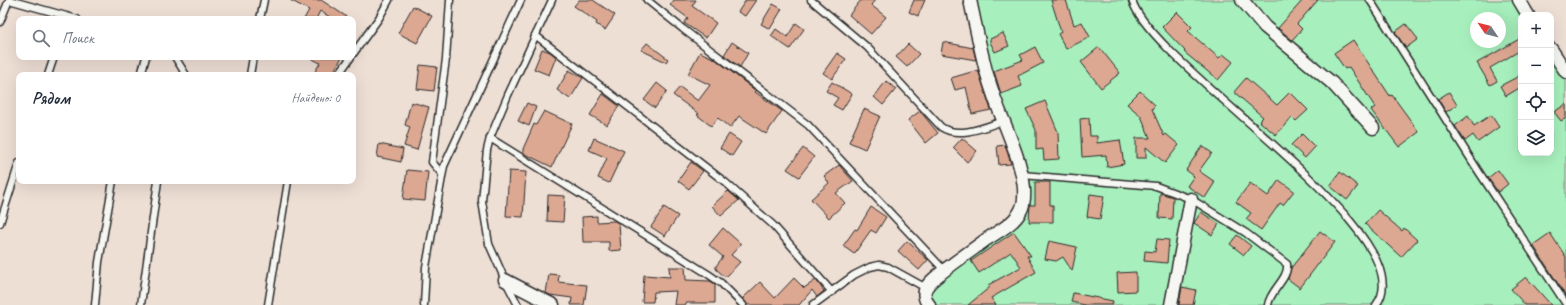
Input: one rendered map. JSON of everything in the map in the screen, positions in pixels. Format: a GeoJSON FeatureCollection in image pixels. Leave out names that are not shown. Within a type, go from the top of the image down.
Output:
{"type":"FeatureCollection","features":[{"type":"Feature","properties":{"kind":"street"},"geometry":{"type":"LineString","coordinates":[[929,305],[925,298],[926,288],[944,270],[1010,223],[1018,215],[1022,208],[1024,194],[1022,176],[1014,148],[986,71],[970,0]]}},
{"type":"Feature","properties":{"kind":"street"},"geometry":{"type":"LineString","coordinates":[[1242,0],[1265,27],[1332,83],[1374,128]]}},
{"type":"Feature","properties":{"kind":"street"},"geometry":{"type":"LineString","coordinates":[[1519,0],[1526,12]]}},
{"type":"Feature","properties":{"kind":"street"},"geometry":{"type":"LineString","coordinates":[[1554,54],[1566,72]]}},
{"type":"Feature","properties":{"kind":"street"},"geometry":{"type":"LineString","coordinates":[[1172,305],[1191,199]]}},
{"type":"Feature","properties":{"kind":"street"},"geometry":{"type":"LineString","coordinates":[[505,280],[553,305]]}},
{"type":"Feature","properties":{"kind":"lane"},"geometry":{"type":"LineString","coordinates":[[0,22],[9,0],[61,16]]}},
{"type":"Feature","properties":{"kind":"lane"},"geometry":{"type":"LineString","coordinates":[[261,16],[264,0]]}},
{"type":"Feature","properties":{"kind":"lane"},"geometry":{"type":"LineString","coordinates":[[356,50],[379,18],[389,0]]}},
{"type":"Feature","properties":{"kind":"lane"},"geometry":{"type":"LineString","coordinates":[[442,174],[432,162],[446,59],[450,0]]}},
{"type":"Feature","properties":{"kind":"lane"},"geometry":{"type":"LineString","coordinates":[[424,305],[426,267],[444,166],[521,0]]}},
{"type":"Feature","properties":{"kind":"lane"},"geometry":{"type":"LineString","coordinates":[[518,305],[489,244],[482,200],[487,150],[490,138],[552,0]]}},
{"type":"Feature","properties":{"kind":"lane"},"geometry":{"type":"LineString","coordinates":[[647,0],[808,124],[944,270]]}},
{"type":"Feature","properties":{"kind":"lane"},"geometry":{"type":"LineString","coordinates":[[811,0],[867,47],[941,127],[947,131],[961,132],[982,128],[1003,121]]}},
{"type":"Feature","properties":{"kind":"lane"},"geometry":{"type":"LineString","coordinates":[[1132,0],[1134,7],[1153,34],[1289,158],[1334,202],[1361,236],[1378,262],[1382,285],[1380,300],[1376,305]]}},
{"type":"Feature","properties":{"kind":"lane"},"geometry":{"type":"LineString","coordinates":[[1370,0],[1479,172],[1566,304]]}},
{"type":"Feature","properties":{"kind":"lane"},"geometry":{"type":"LineString","coordinates":[[535,35],[725,182],[773,225],[832,292]]}},
{"type":"Feature","properties":{"kind":"lane"},"geometry":{"type":"LineString","coordinates":[[49,72],[53,60]]}},
{"type":"Feature","properties":{"kind":"lane"},"geometry":{"type":"LineString","coordinates":[[142,72],[145,60]]}},
{"type":"Feature","properties":{"kind":"lane"},"geometry":{"type":"LineString","coordinates":[[177,60],[184,72]]}},
{"type":"Feature","properties":{"kind":"lane"},"geometry":{"type":"LineString","coordinates":[[250,72],[252,60]]}},
{"type":"Feature","properties":{"kind":"lane"},"geometry":{"type":"LineString","coordinates":[[340,72],[349,60]]}},
{"type":"Feature","properties":{"kind":"lane"},"geometry":{"type":"LineString","coordinates":[[490,138],[708,274],[721,283],[743,305]]}},
{"type":"Feature","properties":{"kind":"lane"},"geometry":{"type":"LineString","coordinates":[[0,223],[16,172]]}},
{"type":"Feature","properties":{"kind":"lane"},"geometry":{"type":"LineString","coordinates":[[1022,176],[1156,186],[1191,199],[1246,233],[1287,264],[1288,268],[1286,273],[1275,289],[1268,305]]}},
{"type":"Feature","properties":{"kind":"lane"},"geometry":{"type":"LineString","coordinates":[[95,305],[99,262],[112,184]]}},
{"type":"Feature","properties":{"kind":"lane"},"geometry":{"type":"LineString","coordinates":[[141,305],[158,184]]}},
{"type":"Feature","properties":{"kind":"lane"},"geometry":{"type":"LineString","coordinates":[[268,305],[288,184]]}},
{"type":"Feature","properties":{"kind":"lane"},"geometry":{"type":"LineString","coordinates":[[813,305],[870,267],[878,265],[888,267],[926,288]]}},
{"type":"Feature","properties":{"kind":"green space"},"geometry":{"type":"Polygon","coordinates":[[[971,0],[1524,0],[1531,12],[1518,12],[1518,156],[1554,156],[1554,51],[1566,70],[1566,305],[930,305],[928,289],[1009,223],[1023,193],[971,0]]]}},
{"type":"Feature","properties":{"kind":"building"},"geometry":{"type":"Polygon","coordinates":[[[290,0],[321,0],[345,16],[328,16],[320,11],[318,16],[306,16],[309,10],[290,0]]]}},
{"type":"Feature","properties":{"kind":"building"},"geometry":{"type":"Polygon","coordinates":[[[579,0],[593,0],[615,15],[605,30],[596,24],[597,22],[574,6],[579,0]]]}},
{"type":"Feature","properties":{"kind":"building"},"geometry":{"type":"Polygon","coordinates":[[[674,0],[696,0],[692,6],[716,23],[706,38],[684,23],[688,18],[670,5],[674,0]]]}},
{"type":"Feature","properties":{"kind":"building"},"geometry":{"type":"Polygon","coordinates":[[[746,0],[756,0],[745,16],[738,12],[746,0]]]}},
{"type":"Feature","properties":{"kind":"building"},"geometry":{"type":"Polygon","coordinates":[[[861,0],[875,0],[871,5],[886,17],[871,34],[849,15],[861,0]]]}},
{"type":"Feature","properties":{"kind":"building"},"geometry":{"type":"Polygon","coordinates":[[[914,0],[925,0],[918,16],[909,12],[914,0]]]}},
{"type":"Feature","properties":{"kind":"building"},"geometry":{"type":"Polygon","coordinates":[[[1051,0],[1066,0],[1074,25],[1082,22],[1090,37],[1066,49],[1058,34],[1061,32],[1051,0]]]}},
{"type":"Feature","properties":{"kind":"building"},"geometry":{"type":"Polygon","coordinates":[[[1303,0],[1318,0],[1297,24],[1302,29],[1292,40],[1278,28],[1303,0]]]}},
{"type":"Feature","properties":{"kind":"building"},"geometry":{"type":"Polygon","coordinates":[[[773,4],[782,9],[770,29],[761,24],[773,4]]]}},
{"type":"Feature","properties":{"kind":"building"},"geometry":{"type":"Polygon","coordinates":[[[413,6],[432,16],[417,43],[398,33],[413,6]]]}},
{"type":"Feature","properties":{"kind":"building"},"geometry":{"type":"Polygon","coordinates":[[[1177,12],[1192,27],[1188,31],[1219,58],[1223,54],[1233,62],[1218,80],[1184,52],[1185,51],[1162,27],[1177,12]]]}},
{"type":"Feature","properties":{"kind":"building"},"geometry":{"type":"Polygon","coordinates":[[[796,23],[804,29],[790,49],[771,36],[776,29],[787,37],[796,23]]]}},
{"type":"Feature","properties":{"kind":"building"},"geometry":{"type":"Polygon","coordinates":[[[1406,24],[1418,39],[1406,48],[1395,32],[1406,24]]]}},
{"type":"Feature","properties":{"kind":"building"},"geometry":{"type":"Polygon","coordinates":[[[1003,33],[1009,46],[995,52],[990,39],[1003,33]]]}},
{"type":"Feature","properties":{"kind":"building"},"geometry":{"type":"Polygon","coordinates":[[[1353,40],[1390,96],[1392,95],[1419,132],[1399,147],[1371,110],[1375,107],[1349,67],[1345,69],[1334,53],[1353,40]]]}},
{"type":"Feature","properties":{"kind":"building"},"geometry":{"type":"Polygon","coordinates":[[[1518,40],[1518,52],[1490,68],[1497,81],[1490,85],[1477,63],[1506,48],[1506,47],[1518,40]]]}},
{"type":"Feature","properties":{"kind":"building"},"geometry":{"type":"Polygon","coordinates":[[[732,42],[748,53],[740,67],[724,55],[732,42]]]}},
{"type":"Feature","properties":{"kind":"building"},"geometry":{"type":"Polygon","coordinates":[[[943,42],[973,48],[976,60],[941,54],[943,42]]]}},
{"type":"Feature","properties":{"kind":"building"},"geometry":{"type":"Polygon","coordinates":[[[647,43],[668,59],[666,62],[641,50],[647,43]]]}},
{"type":"Feature","properties":{"kind":"building"},"geometry":{"type":"Polygon","coordinates":[[[908,44],[919,54],[907,67],[896,57],[908,44]]]}},
{"type":"Feature","properties":{"kind":"building"},"geometry":{"type":"Polygon","coordinates":[[[1035,47],[1043,63],[1018,76],[1022,86],[1001,94],[994,71],[1023,60],[1020,55],[1035,47]]]}},
{"type":"Feature","properties":{"kind":"building"},"geometry":{"type":"Polygon","coordinates":[[[1099,47],[1120,73],[1101,88],[1081,62],[1099,47]]]}},
{"type":"Feature","properties":{"kind":"building"},"geometry":{"type":"Polygon","coordinates":[[[542,49],[550,52],[556,57],[549,75],[534,69],[542,49]]]}},
{"type":"Feature","properties":{"kind":"building"},"geometry":{"type":"Polygon","coordinates":[[[700,52],[715,59],[756,91],[755,92],[782,111],[766,134],[739,116],[730,128],[718,118],[711,126],[697,115],[699,114],[673,95],[680,87],[698,101],[710,85],[688,74],[700,52]]]}},
{"type":"Feature","properties":{"kind":"building"},"geometry":{"type":"Polygon","coordinates":[[[837,53],[846,59],[832,79],[823,73],[837,53]]]}},
{"type":"Feature","properties":{"kind":"building"},"geometry":{"type":"Polygon","coordinates":[[[314,60],[340,60],[334,72],[315,72],[320,63],[314,60]]]}},
{"type":"Feature","properties":{"kind":"building"},"geometry":{"type":"Polygon","coordinates":[[[420,65],[437,67],[434,91],[417,89],[420,65]]]}},
{"type":"Feature","properties":{"kind":"building"},"geometry":{"type":"Polygon","coordinates":[[[569,70],[583,78],[570,99],[557,90],[569,70]]]}},
{"type":"Feature","properties":{"kind":"building"},"geometry":{"type":"Polygon","coordinates":[[[978,70],[991,110],[972,114],[966,87],[955,90],[951,78],[978,70]]]}},
{"type":"Feature","properties":{"kind":"building"},"geometry":{"type":"Polygon","coordinates":[[[1518,77],[1518,89],[1506,96],[1500,86],[1518,77]]]}},
{"type":"Feature","properties":{"kind":"building"},"geometry":{"type":"Polygon","coordinates":[[[1246,78],[1277,105],[1290,92],[1308,110],[1296,121],[1292,117],[1276,135],[1259,121],[1263,117],[1234,92],[1246,78]]]}},
{"type":"Feature","properties":{"kind":"building"},"geometry":{"type":"Polygon","coordinates":[[[886,81],[896,89],[883,105],[874,97],[886,81]]]}},
{"type":"Feature","properties":{"kind":"building"},"geometry":{"type":"Polygon","coordinates":[[[832,82],[852,94],[842,110],[833,105],[838,98],[826,91],[832,82]]]}},
{"type":"Feature","properties":{"kind":"building"},"geometry":{"type":"Polygon","coordinates":[[[657,83],[667,91],[655,108],[644,100],[657,83]]]}},
{"type":"Feature","properties":{"kind":"building"},"geometry":{"type":"Polygon","coordinates":[[[1140,91],[1155,105],[1152,109],[1164,136],[1166,134],[1179,145],[1165,163],[1146,147],[1146,158],[1136,158],[1136,138],[1150,138],[1141,116],[1127,104],[1140,91]]]}},
{"type":"Feature","properties":{"kind":"building"},"geometry":{"type":"Polygon","coordinates":[[[1449,92],[1457,105],[1446,112],[1438,99],[1449,92]]]}},
{"type":"Feature","properties":{"kind":"building"},"geometry":{"type":"Polygon","coordinates":[[[603,94],[619,106],[607,125],[590,115],[603,94]]]}},
{"type":"Feature","properties":{"kind":"building"},"geometry":{"type":"Polygon","coordinates":[[[1045,101],[1058,132],[1059,159],[1044,160],[1043,149],[1036,150],[1036,130],[1026,109],[1045,101]]]}},
{"type":"Feature","properties":{"kind":"building"},"geometry":{"type":"Polygon","coordinates":[[[411,102],[429,107],[417,150],[404,146],[410,127],[405,125],[411,102]]]}},
{"type":"Feature","properties":{"kind":"building"},"geometry":{"type":"Polygon","coordinates":[[[527,103],[536,107],[529,126],[518,121],[527,103]]]}},
{"type":"Feature","properties":{"kind":"building"},"geometry":{"type":"Polygon","coordinates":[[[1566,104],[1566,118],[1561,121],[1554,112],[1566,104]]]}},
{"type":"Feature","properties":{"kind":"building"},"geometry":{"type":"Polygon","coordinates":[[[864,109],[880,116],[865,149],[849,142],[864,109]]]}},
{"type":"Feature","properties":{"kind":"building"},"geometry":{"type":"Polygon","coordinates":[[[544,111],[572,124],[552,167],[523,153],[523,149],[534,124],[536,125],[544,111]]]}},
{"type":"Feature","properties":{"kind":"building"},"geometry":{"type":"Polygon","coordinates":[[[920,111],[938,133],[926,143],[908,120],[920,111]]]}},
{"type":"Feature","properties":{"kind":"building"},"geometry":{"type":"Polygon","coordinates":[[[1491,115],[1499,127],[1478,142],[1473,135],[1465,141],[1455,126],[1468,116],[1474,126],[1491,115]]]}},
{"type":"Feature","properties":{"kind":"building"},"geometry":{"type":"Polygon","coordinates":[[[1089,118],[1090,136],[1097,136],[1097,143],[1120,140],[1124,164],[1107,167],[1106,155],[1082,157],[1080,119],[1089,118]]]}},
{"type":"Feature","properties":{"kind":"building"},"geometry":{"type":"Polygon","coordinates":[[[729,134],[741,142],[732,156],[720,148],[729,134]]]}},
{"type":"Feature","properties":{"kind":"building"},"geometry":{"type":"Polygon","coordinates":[[[1302,134],[1315,147],[1305,158],[1291,145],[1302,134]]]}},
{"type":"Feature","properties":{"kind":"building"},"geometry":{"type":"Polygon","coordinates":[[[594,138],[624,151],[609,183],[598,178],[607,158],[589,150],[594,138]]]}},
{"type":"Feature","properties":{"kind":"building"},"geometry":{"type":"Polygon","coordinates":[[[962,138],[977,151],[967,162],[953,148],[962,138]]]}},
{"type":"Feature","properties":{"kind":"building"},"geometry":{"type":"Polygon","coordinates":[[[379,144],[403,149],[401,162],[377,157],[379,144]]]}},
{"type":"Feature","properties":{"kind":"building"},"geometry":{"type":"Polygon","coordinates":[[[1005,145],[1011,164],[999,165],[997,146],[1005,145]]]}},
{"type":"Feature","properties":{"kind":"building"},"geometry":{"type":"Polygon","coordinates":[[[1202,146],[1212,153],[1199,171],[1215,182],[1205,198],[1187,186],[1194,176],[1186,170],[1202,146]]]}},
{"type":"Feature","properties":{"kind":"building"},"geometry":{"type":"Polygon","coordinates":[[[803,148],[814,157],[799,177],[787,169],[803,148]]]}},
{"type":"Feature","properties":{"kind":"building"},"geometry":{"type":"Polygon","coordinates":[[[691,162],[703,171],[689,189],[678,181],[691,162]]]}},
{"type":"Feature","properties":{"kind":"building"},"geometry":{"type":"Polygon","coordinates":[[[839,165],[853,181],[836,193],[845,203],[829,218],[811,199],[829,183],[824,176],[839,165]]]}},
{"type":"Feature","properties":{"kind":"building"},"geometry":{"type":"Polygon","coordinates":[[[407,170],[428,172],[425,201],[403,199],[407,170]]]}},
{"type":"Feature","properties":{"kind":"building"},"geometry":{"type":"Polygon","coordinates":[[[1498,170],[1508,184],[1498,192],[1488,178],[1498,170]]]}},
{"type":"Feature","properties":{"kind":"building"},"geometry":{"type":"Polygon","coordinates":[[[509,171],[526,172],[523,217],[506,216],[509,171]]]}},
{"type":"Feature","properties":{"kind":"building"},"geometry":{"type":"Polygon","coordinates":[[[1340,172],[1358,186],[1347,200],[1330,186],[1340,172]]]}},
{"type":"Feature","properties":{"kind":"building"},"geometry":{"type":"Polygon","coordinates":[[[1279,180],[1294,191],[1283,205],[1280,203],[1261,230],[1246,219],[1251,213],[1236,202],[1250,183],[1268,196],[1279,180]]]}},
{"type":"Feature","properties":{"kind":"building"},"geometry":{"type":"Polygon","coordinates":[[[1035,182],[1050,182],[1050,205],[1053,205],[1053,222],[1029,222],[1030,205],[1035,205],[1035,182]]]}},
{"type":"Feature","properties":{"kind":"building"},"geometry":{"type":"Polygon","coordinates":[[[728,191],[739,200],[721,216],[712,206],[728,191]]]}},
{"type":"Feature","properties":{"kind":"building"},"geometry":{"type":"Polygon","coordinates":[[[1160,193],[1173,197],[1172,219],[1159,218],[1160,193]]]}},
{"type":"Feature","properties":{"kind":"building"},"geometry":{"type":"Polygon","coordinates":[[[1090,194],[1104,196],[1100,219],[1087,217],[1090,194]]]}},
{"type":"Feature","properties":{"kind":"building"},"geometry":{"type":"Polygon","coordinates":[[[548,195],[565,196],[563,222],[547,221],[548,195]]]}},
{"type":"Feature","properties":{"kind":"building"},"geometry":{"type":"Polygon","coordinates":[[[664,207],[678,216],[665,236],[651,227],[664,207]]]}},
{"type":"Feature","properties":{"kind":"building"},"geometry":{"type":"Polygon","coordinates":[[[871,207],[886,217],[876,233],[871,230],[854,254],[843,246],[855,229],[857,230],[871,207]]]}},
{"type":"Feature","properties":{"kind":"building"},"geometry":{"type":"Polygon","coordinates":[[[1378,210],[1402,231],[1404,228],[1417,240],[1401,257],[1365,224],[1378,210]]]}},
{"type":"Feature","properties":{"kind":"building"},"geometry":{"type":"Polygon","coordinates":[[[1201,212],[1219,224],[1212,235],[1194,223],[1201,212]]]}},
{"type":"Feature","properties":{"kind":"building"},"geometry":{"type":"Polygon","coordinates":[[[597,216],[597,222],[615,221],[619,224],[621,250],[609,251],[609,242],[583,242],[582,217],[597,216]]]}},
{"type":"Feature","properties":{"kind":"building"},"geometry":{"type":"Polygon","coordinates":[[[723,228],[741,244],[731,255],[740,262],[727,276],[724,276],[716,269],[716,266],[723,257],[709,245],[723,228]]]}},
{"type":"Feature","properties":{"kind":"building"},"geometry":{"type":"Polygon","coordinates":[[[1320,231],[1335,242],[1300,288],[1288,279],[1291,268],[1320,231]]]}},
{"type":"Feature","properties":{"kind":"building"},"geometry":{"type":"Polygon","coordinates":[[[1014,232],[1031,256],[1027,256],[1036,272],[991,298],[996,305],[968,305],[990,287],[988,285],[1021,267],[1011,252],[979,273],[971,261],[1014,232]]]}},
{"type":"Feature","properties":{"kind":"building"},"geometry":{"type":"Polygon","coordinates":[[[1550,233],[1566,257],[1566,296],[1533,245],[1550,233]]]}},
{"type":"Feature","properties":{"kind":"building"},"geometry":{"type":"Polygon","coordinates":[[[1237,235],[1251,246],[1244,255],[1230,244],[1237,235]]]}},
{"type":"Feature","properties":{"kind":"building"},"geometry":{"type":"Polygon","coordinates":[[[1157,239],[1169,240],[1167,263],[1144,261],[1145,251],[1155,252],[1157,239]]]}},
{"type":"Feature","properties":{"kind":"building"},"geometry":{"type":"Polygon","coordinates":[[[907,241],[928,260],[919,270],[898,251],[907,241]]]}},
{"type":"Feature","properties":{"kind":"building"},"geometry":{"type":"Polygon","coordinates":[[[1049,241],[1077,247],[1072,271],[1063,257],[1056,261],[1045,259],[1049,241]]]}},
{"type":"Feature","properties":{"kind":"building"},"geometry":{"type":"Polygon","coordinates":[[[669,267],[685,267],[686,280],[710,281],[715,284],[715,303],[686,303],[685,305],[674,305],[676,291],[654,292],[653,302],[642,302],[644,275],[670,277],[669,267]]]}},
{"type":"Feature","properties":{"kind":"building"},"geometry":{"type":"Polygon","coordinates":[[[1136,272],[1136,291],[1118,292],[1117,273],[1136,272]]]}},
{"type":"Feature","properties":{"kind":"building"},"geometry":{"type":"Polygon","coordinates":[[[549,274],[559,275],[558,282],[587,285],[584,305],[571,305],[572,298],[550,295],[546,293],[549,274]]]}},
{"type":"Feature","properties":{"kind":"building"},"geometry":{"type":"Polygon","coordinates":[[[1526,277],[1551,305],[1525,305],[1511,289],[1526,277]]]}},
{"type":"Feature","properties":{"kind":"building"},"geometry":{"type":"Polygon","coordinates":[[[794,278],[804,288],[816,280],[824,291],[817,297],[812,290],[799,305],[747,305],[743,298],[760,282],[775,298],[794,278]]]}},
{"type":"Feature","properties":{"kind":"building"},"geometry":{"type":"Polygon","coordinates":[[[1182,287],[1196,290],[1193,305],[1179,305],[1182,287]]]}},
{"type":"Feature","properties":{"kind":"building"},"geometry":{"type":"Polygon","coordinates":[[[1073,293],[1113,301],[1112,305],[1085,305],[1071,302],[1073,293]]]}}]}
